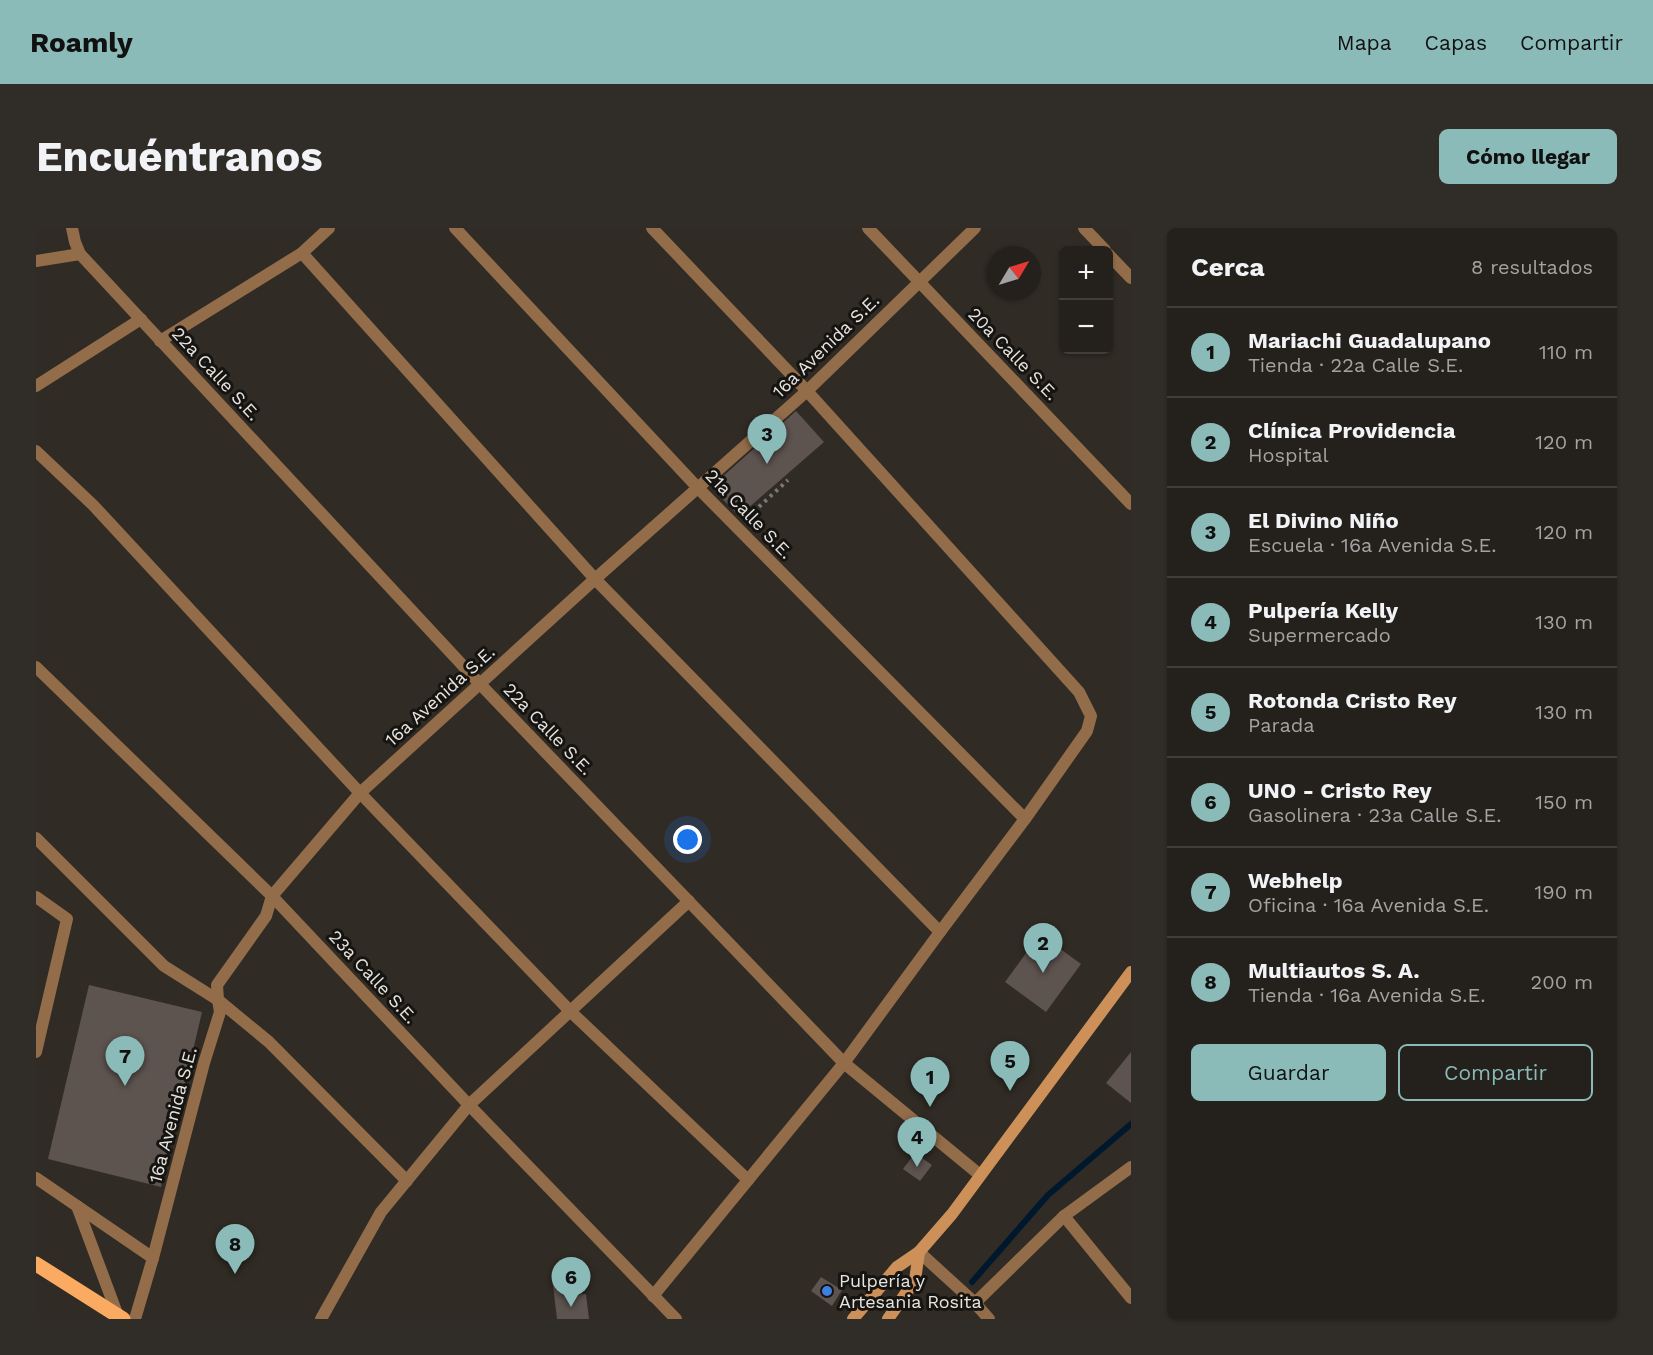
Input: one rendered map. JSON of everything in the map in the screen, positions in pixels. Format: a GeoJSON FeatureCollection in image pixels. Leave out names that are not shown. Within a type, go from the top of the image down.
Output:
{"type":"FeatureCollection","features":[{"type":"Feature","properties":{"kind":"main road"},"geometry":{"type":"LineString","coordinates":[[853,1319],[897,1267],[919,1252],[952,1214],[1131,972]]}},
{"type":"Feature","properties":{"kind":"main road"},"geometry":{"type":"LineString","coordinates":[[888,1319],[915,1280],[919,1252]]}},
{"type":"Feature","properties":{"kind":"main road"},"geometry":{"type":"LineString","coordinates":[[36,1264],[120,1318]]}},
{"type":"Feature","properties":{"kind":"street","name":"22a Calle S.E."},"geometry":{"type":"LineString","coordinates":[[72,228],[80,254],[480,684],[844,1063],[980,1175]]}},
{"type":"Feature","properties":{"kind":"street"},"geometry":{"type":"LineString","coordinates":[[160,341],[302,254],[329,228]]}},
{"type":"Feature","properties":{"kind":"street","name":"21a Calle S.E."},"geometry":{"type":"LineString","coordinates":[[455,228],[698,488],[1025,819]]}},
{"type":"Feature","properties":{"kind":"street"},"geometry":{"type":"LineString","coordinates":[[652,228],[807,391],[1079,692],[1091,716],[1087,731],[1025,819],[844,1063],[652,1296]]}},
{"type":"Feature","properties":{"kind":"street","name":"20a Calle S.E."},"geometry":{"type":"LineString","coordinates":[[868,228],[1131,504]]}},
{"type":"Feature","properties":{"kind":"street","name":"16a Avenida S.E."},"geometry":{"type":"LineString","coordinates":[[135,1319],[204,1063],[220,1012],[217,985],[266,916],[272,896],[360,793],[595,579],[807,391],[975,228]]}},
{"type":"Feature","properties":{"kind":"street"},"geometry":{"type":"LineString","coordinates":[[1084,228],[1101,246]]}},
{"type":"Feature","properties":{"kind":"street"},"geometry":{"type":"LineString","coordinates":[[36,261],[80,254]]}},
{"type":"Feature","properties":{"kind":"street"},"geometry":{"type":"LineString","coordinates":[[302,254],[595,579],[940,932]]}},
{"type":"Feature","properties":{"kind":"street"},"geometry":{"type":"LineString","coordinates":[[1113,258],[1131,278]]}},
{"type":"Feature","properties":{"kind":"street"},"geometry":{"type":"LineString","coordinates":[[36,386],[141,319]]}},
{"type":"Feature","properties":{"kind":"street"},"geometry":{"type":"LineString","coordinates":[[36,451],[93,505],[360,793],[570,1011],[748,1180]]}},
{"type":"Feature","properties":{"kind":"street","name":"23a Calle S.E."},"geometry":{"type":"LineString","coordinates":[[36,667],[272,896],[469,1105],[676,1319]]}},
{"type":"Feature","properties":{"kind":"street"},"geometry":{"type":"LineString","coordinates":[[36,838],[164,966],[218,1000],[269,1042],[407,1181]]}},
{"type":"Feature","properties":{"kind":"street"},"geometry":{"type":"LineString","coordinates":[[36,897],[67,919],[36,1052]]}},
{"type":"Feature","properties":{"kind":"street"},"geometry":{"type":"LineString","coordinates":[[321,1319],[381,1212],[469,1105],[689,901]]}},
{"type":"Feature","properties":{"kind":"street"},"geometry":{"type":"LineString","coordinates":[[975,1303],[1064,1216],[1131,1167]]}},
{"type":"Feature","properties":{"kind":"street"},"geometry":{"type":"LineString","coordinates":[[36,1178],[153,1258]]}},
{"type":"Feature","properties":{"kind":"street"},"geometry":{"type":"LineString","coordinates":[[78,1206],[120,1318]]}},
{"type":"Feature","properties":{"kind":"street"},"geometry":{"type":"LineString","coordinates":[[1064,1216],[1131,1298]]}},
{"type":"Feature","properties":{"kind":"street"},"geometry":{"type":"LineString","coordinates":[[919,1252],[975,1303],[988,1319]]}},
{"type":"Feature","properties":{"kind":"path"},"geometry":{"type":"LineString","coordinates":[[737,528],[788,480]]}},
{"type":"Feature","properties":{"kind":"building"},"geometry":{"type":"Polygon","coordinates":[[[796,411],[824,442],[739,516],[711,487],[796,411]]]}},
{"type":"Feature","properties":{"kind":"building"},"geometry":{"type":"Polygon","coordinates":[[[1040,934],[1081,964],[1046,1012],[1005,982],[1040,934]]]}},
{"type":"Feature","properties":{"kind":"building"},"geometry":{"type":"Polygon","coordinates":[[[89,985],[202,1012],[161,1187],[48,1159],[89,985]]]}},
{"type":"Feature","properties":{"kind":"building"},"geometry":{"type":"Polygon","coordinates":[[[1131,1052],[1131,1103],[1106,1083],[1131,1052]]]}},
{"type":"Feature","properties":{"kind":"building"},"geometry":{"type":"Polygon","coordinates":[[[915,1153],[932,1165],[920,1181],[903,1169],[915,1153]]]}},
{"type":"Feature","properties":{"kind":"building"},"geometry":{"type":"Polygon","coordinates":[[[571,1275],[573,1295],[586,1294],[589,1319],[557,1319],[552,1277],[571,1275]]]}},
{"type":"Feature","properties":{"kind":"building","name":"Pulpería y Artesania Rosita"},"geometry":{"type":"Polygon","coordinates":[[[821,1277],[842,1290],[832,1306],[811,1291],[821,1277]]]}},
{"type":"Feature","properties":{"kind":"waterway"},"geometry":{"type":"LineString","coordinates":[[972,1282],[1048,1195],[1131,1124]]}},
{"type":"Feature","properties":{"kind":"place","name":"El Divino Niño"},"geometry":{"type":"Point","coordinates":[767,464]}},
{"type":"Feature","properties":{"kind":"place","name":"Clínica Providencia"},"geometry":{"type":"Point","coordinates":[1043,973]}},
{"type":"Feature","properties":{"kind":"place","name":"Webhelp"},"geometry":{"type":"Point","coordinates":[125,1086]}},
{"type":"Feature","properties":{"kind":"place","name":"Rotonda Cristo Rey"},"geometry":{"type":"Point","coordinates":[1010,1091]}},
{"type":"Feature","properties":{"kind":"place","name":"Mariachi Guadalupano"},"geometry":{"type":"Point","coordinates":[930,1107]}},
{"type":"Feature","properties":{"kind":"place","name":"Pulpería Kelly"},"geometry":{"type":"Point","coordinates":[917,1167]}},
{"type":"Feature","properties":{"kind":"place","name":"Multiautos S. A."},"geometry":{"type":"Point","coordinates":[235,1274]}},
{"type":"Feature","properties":{"kind":"place","name":"Pulpería y Artesania Rosita"},"geometry":{"type":"Point","coordinates":[827,1291]}},
{"type":"Feature","properties":{"kind":"place","name":"UNO - Cristo Rey"},"geometry":{"type":"Point","coordinates":[571,1307]}}]}
